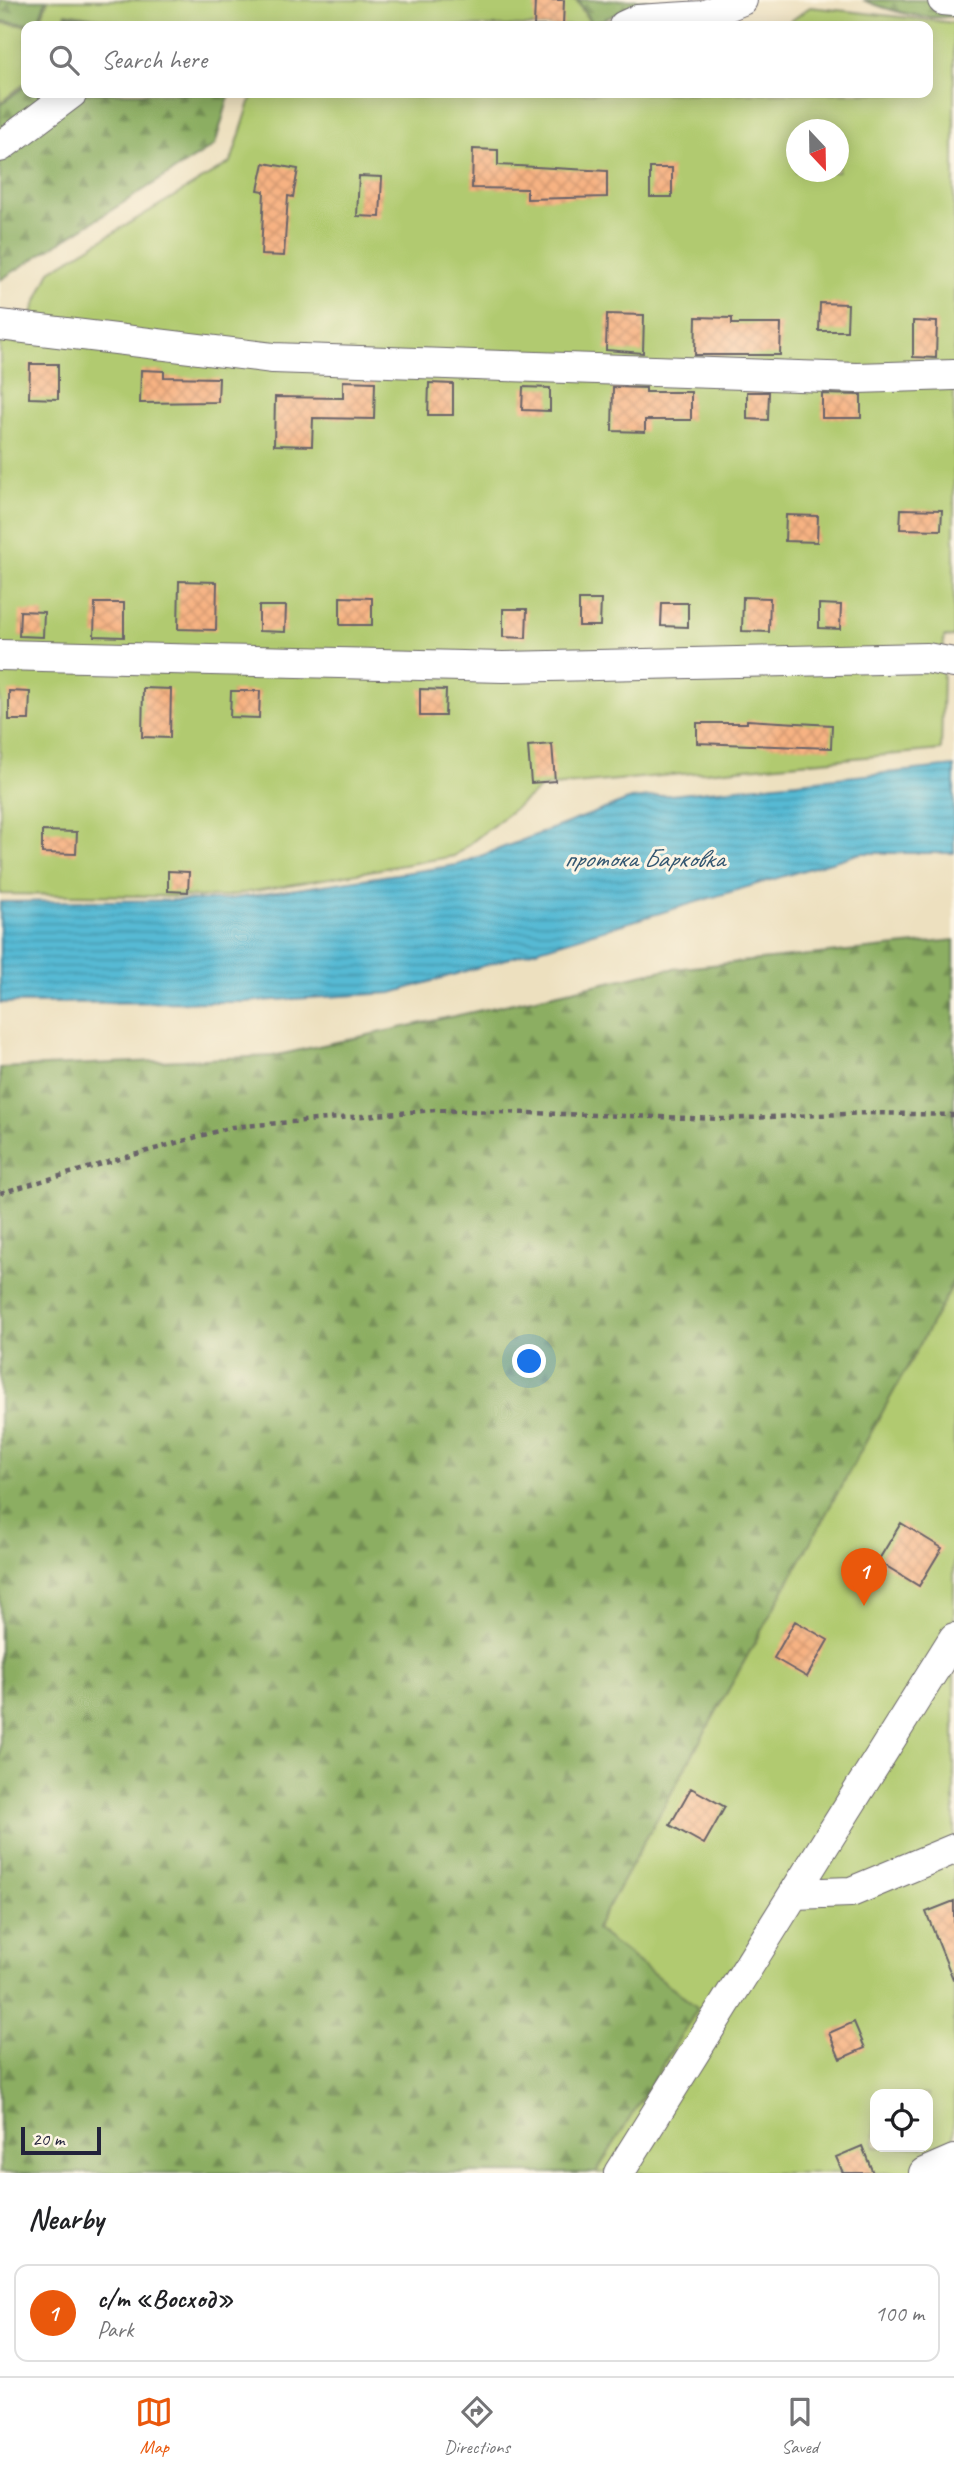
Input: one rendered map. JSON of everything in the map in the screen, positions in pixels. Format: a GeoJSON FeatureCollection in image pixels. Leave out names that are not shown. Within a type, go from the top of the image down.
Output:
{"type":"FeatureCollection","features":[{"type":"Feature","properties":{"kind":"street"},"geometry":{"type":"LineString","coordinates":[[627,15],[703,16],[742,0]]}},
{"type":"Feature","properties":{"kind":"street"},"geometry":{"type":"LineString","coordinates":[[943,0],[954,1]]}},
{"type":"Feature","properties":{"kind":"street"},"geometry":{"type":"LineString","coordinates":[[0,147],[65,98]]}},
{"type":"Feature","properties":{"kind":"street"},"geometry":{"type":"LineString","coordinates":[[0,326],[273,358],[857,378],[954,375]]}},
{"type":"Feature","properties":{"kind":"street"},"geometry":{"type":"LineString","coordinates":[[0,655],[503,667],[927,658],[954,663]]}},
{"type":"Feature","properties":{"kind":"street"},"geometry":{"type":"LineString","coordinates":[[618,2173],[954,1638]]}},
{"type":"Feature","properties":{"kind":"street"},"geometry":{"type":"LineString","coordinates":[[794,1894],[851,1892],[954,1849]]}},
{"type":"Feature","properties":{"kind":"street"},"geometry":{"type":"LineString","coordinates":[[924,2173],[954,2160]]}},
{"type":"Feature","properties":{"kind":"path"},"geometry":{"type":"LineString","coordinates":[[0,1193],[232,1127],[408,1112],[435,1110],[722,1119],[869,1113],[954,1115]]}},
{"type":"Feature","properties":{"kind":"green space"},"geometry":{"type":"Polygon","coordinates":[[[0,0],[46,0],[38,21],[21,21],[21,23],[0,21],[0,0]]]}},
{"type":"Feature","properties":{"kind":"green space"},"geometry":{"type":"Polygon","coordinates":[[[48,0],[576,0],[589,21],[113,21],[66,13],[64,21],[40,21],[48,0]]]}},
{"type":"Feature","properties":{"kind":"green space"},"geometry":{"type":"Polygon","coordinates":[[[578,0],[649,0],[600,21],[591,21],[578,0]]]}},
{"type":"Feature","properties":{"kind":"green space"},"geometry":{"type":"Polygon","coordinates":[[[863,0],[954,0],[954,16],[908,14],[863,0]]]}},
{"type":"Feature","properties":{"kind":"green space"},"geometry":{"type":"Polygon","coordinates":[[[810,7],[954,23],[954,637],[944,637],[941,750],[542,787],[454,856],[221,897],[0,894],[0,340],[19,343],[50,271],[231,162],[251,98],[933,98],[933,21],[791,21],[810,7]]]}},
{"type":"Feature","properties":{"kind":"green space"},"geometry":{"type":"Polygon","coordinates":[[[67,15],[102,21],[65,21],[67,15]]]}},
{"type":"Feature","properties":{"kind":"green space"},"geometry":{"type":"Polygon","coordinates":[[[0,23],[21,25],[21,86],[0,103],[0,23]]]}},
{"type":"Feature","properties":{"kind":"green space"},"geometry":{"type":"Polygon","coordinates":[[[21,89],[21,98],[229,98],[215,145],[0,280],[0,105],[21,89]]]}},
{"type":"Feature","properties":{"kind":"green space"},"geometry":{"type":"Polygon","coordinates":[[[954,940],[954,1283],[596,1929],[698,2008],[596,2173],[0,2173],[0,1068],[273,1056],[663,970],[954,940]]]}},
{"type":"Feature","properties":{"kind":"green space"},"geometry":{"type":"Polygon","coordinates":[[[954,1283],[954,2173],[596,2173],[698,2008],[596,1929],[954,1283]]]}},
{"type":"Feature","properties":{"kind":"water","name":"протока Барковка"},"geometry":{"type":"Polygon","coordinates":[[[954,766],[954,853],[861,853],[392,993],[241,1002],[0,1003],[0,902],[223,900],[457,865],[631,799],[954,766]]]}},
{"type":"Feature","properties":{"kind":"building"},"geometry":{"type":"Polygon","coordinates":[[[535,0],[564,0],[563,21],[534,21],[535,0]]]}},
{"type":"Feature","properties":{"kind":"building"},"geometry":{"type":"Polygon","coordinates":[[[473,149],[498,150],[498,165],[607,171],[607,197],[527,199],[527,189],[472,188],[473,149]]]}},
{"type":"Feature","properties":{"kind":"building"},"geometry":{"type":"Polygon","coordinates":[[[264,163],[298,169],[293,197],[288,196],[284,256],[261,255],[264,191],[258,190],[264,163]]]}},
{"type":"Feature","properties":{"kind":"building"},"geometry":{"type":"Polygon","coordinates":[[[650,168],[672,168],[672,197],[650,197],[650,168]]]}},
{"type":"Feature","properties":{"kind":"building"},"geometry":{"type":"Polygon","coordinates":[[[359,176],[382,177],[380,217],[357,216],[359,176]]]}},
{"type":"Feature","properties":{"kind":"building"},"geometry":{"type":"Polygon","coordinates":[[[820,303],[848,304],[847,331],[819,331],[820,303]]]}},
{"type":"Feature","properties":{"kind":"building"},"geometry":{"type":"Polygon","coordinates":[[[607,314],[644,315],[643,353],[606,350],[607,314]]]}},
{"type":"Feature","properties":{"kind":"building"},"geometry":{"type":"Polygon","coordinates":[[[696,317],[732,318],[732,324],[781,324],[780,355],[695,355],[696,317]]]}},
{"type":"Feature","properties":{"kind":"building"},"geometry":{"type":"Polygon","coordinates":[[[913,321],[937,322],[936,358],[913,357],[913,321]]]}},
{"type":"Feature","properties":{"kind":"building"},"geometry":{"type":"Polygon","coordinates":[[[30,364],[58,364],[58,399],[29,398],[30,364]]]}},
{"type":"Feature","properties":{"kind":"building"},"geometry":{"type":"Polygon","coordinates":[[[141,370],[164,371],[164,377],[219,378],[218,402],[140,403],[141,370]]]}},
{"type":"Feature","properties":{"kind":"building"},"geometry":{"type":"Polygon","coordinates":[[[343,381],[375,382],[374,419],[313,418],[312,446],[274,445],[275,397],[343,398],[343,381]]]}},
{"type":"Feature","properties":{"kind":"building"},"geometry":{"type":"Polygon","coordinates":[[[429,383],[453,384],[453,415],[428,415],[429,383]]]}},
{"type":"Feature","properties":{"kind":"building"},"geometry":{"type":"Polygon","coordinates":[[[523,387],[550,388],[550,411],[522,410],[523,387]]]}},
{"type":"Feature","properties":{"kind":"building"},"geometry":{"type":"Polygon","coordinates":[[[613,387],[646,388],[646,392],[691,392],[691,420],[645,420],[645,432],[612,431],[613,387]]]}},
{"type":"Feature","properties":{"kind":"building"},"geometry":{"type":"Polygon","coordinates":[[[747,392],[769,392],[768,420],[747,419],[747,392]]]}},
{"type":"Feature","properties":{"kind":"building"},"geometry":{"type":"Polygon","coordinates":[[[822,394],[861,395],[861,418],[822,418],[822,394]]]}},
{"type":"Feature","properties":{"kind":"building"},"geometry":{"type":"Polygon","coordinates":[[[901,509],[942,510],[941,530],[900,529],[901,509]]]}},
{"type":"Feature","properties":{"kind":"building"},"geometry":{"type":"Polygon","coordinates":[[[786,515],[818,516],[817,542],[785,541],[786,515]]]}},
{"type":"Feature","properties":{"kind":"building"},"geometry":{"type":"Polygon","coordinates":[[[179,581],[217,582],[216,630],[178,629],[179,581]]]}},
{"type":"Feature","properties":{"kind":"building"},"geometry":{"type":"Polygon","coordinates":[[[340,597],[372,598],[372,625],[340,625],[340,597]]]}},
{"type":"Feature","properties":{"kind":"building"},"geometry":{"type":"Polygon","coordinates":[[[743,597],[770,598],[769,632],[742,631],[743,597]]]}},
{"type":"Feature","properties":{"kind":"building"},"geometry":{"type":"Polygon","coordinates":[[[579,600],[601,600],[600,626],[579,626],[579,600]]]}},
{"type":"Feature","properties":{"kind":"building"},"geometry":{"type":"Polygon","coordinates":[[[95,603],[124,603],[124,637],[94,636],[95,603]]]}},
{"type":"Feature","properties":{"kind":"building"},"geometry":{"type":"Polygon","coordinates":[[[662,603],[688,603],[688,627],[661,626],[662,603]]]}},
{"type":"Feature","properties":{"kind":"building"},"geometry":{"type":"Polygon","coordinates":[[[819,604],[841,605],[840,629],[819,628],[819,604]]]}},
{"type":"Feature","properties":{"kind":"building"},"geometry":{"type":"Polygon","coordinates":[[[259,606],[286,606],[285,632],[259,631],[259,606]]]}},
{"type":"Feature","properties":{"kind":"building"},"geometry":{"type":"Polygon","coordinates":[[[503,609],[527,609],[526,638],[503,637],[503,609]]]}},
{"type":"Feature","properties":{"kind":"building"},"geometry":{"type":"Polygon","coordinates":[[[20,611],[44,612],[43,637],[19,636],[20,611]]]}},
{"type":"Feature","properties":{"kind":"building"},"geometry":{"type":"Polygon","coordinates":[[[143,688],[171,689],[170,738],[142,737],[143,688]]]}},
{"type":"Feature","properties":{"kind":"building"},"geometry":{"type":"Polygon","coordinates":[[[420,689],[446,690],[445,716],[420,716],[420,689]]]}},
{"type":"Feature","properties":{"kind":"building"},"geometry":{"type":"Polygon","coordinates":[[[9,691],[30,692],[29,720],[9,720],[9,691]]]}},
{"type":"Feature","properties":{"kind":"building"},"geometry":{"type":"Polygon","coordinates":[[[231,691],[260,691],[259,718],[230,717],[231,691]]]}},
{"type":"Feature","properties":{"kind":"building"},"geometry":{"type":"Polygon","coordinates":[[[747,720],[832,725],[831,748],[697,743],[697,723],[747,723],[747,720]]]}},
{"type":"Feature","properties":{"kind":"building"},"geometry":{"type":"Polygon","coordinates":[[[552,744],[555,781],[531,783],[528,746],[552,744]]]}},
{"type":"Feature","properties":{"kind":"building"},"geometry":{"type":"Polygon","coordinates":[[[42,831],[77,832],[76,854],[42,853],[42,831]]]}},
{"type":"Feature","properties":{"kind":"building"},"geometry":{"type":"Polygon","coordinates":[[[168,871],[189,872],[188,892],[168,891],[168,871]]]}},
{"type":"Feature","properties":{"kind":"building"},"geometry":{"type":"Polygon","coordinates":[[[901,1523],[942,1548],[919,1586],[878,1561],[901,1523]]]}},
{"type":"Feature","properties":{"kind":"building"},"geometry":{"type":"Polygon","coordinates":[[[795,1621],[828,1640],[807,1677],[774,1658],[795,1621]]]}},
{"type":"Feature","properties":{"kind":"building"},"geometry":{"type":"Polygon","coordinates":[[[691,1788],[725,1807],[704,1844],[670,1825],[691,1788]]]}},
{"type":"Feature","properties":{"kind":"building"},"geometry":{"type":"Polygon","coordinates":[[[954,1901],[954,1979],[953,1979],[926,1912],[954,1901]]]}},
{"type":"Feature","properties":{"kind":"building"},"geometry":{"type":"Polygon","coordinates":[[[854,2022],[865,2048],[840,2059],[829,2033],[854,2022]]]}},
{"type":"Feature","properties":{"kind":"building"},"geometry":{"type":"Polygon","coordinates":[[[862,2146],[873,2173],[843,2173],[836,2157],[862,2146]]]}},
{"type":"Feature","properties":{"kind":"place","name":"с/т «Восход»"},"geometry":{"type":"Point","coordinates":[864,1606]}}]}
